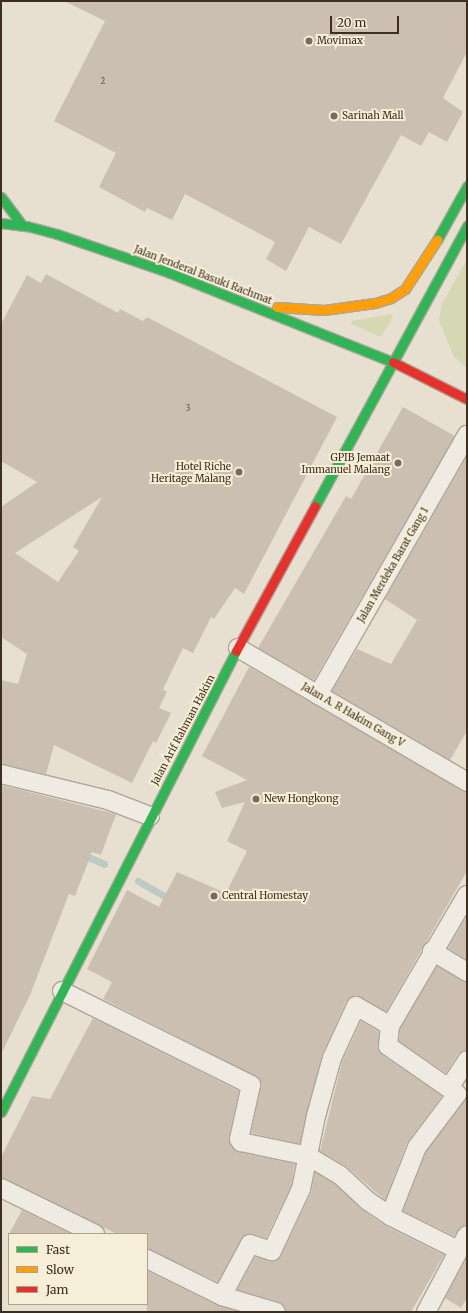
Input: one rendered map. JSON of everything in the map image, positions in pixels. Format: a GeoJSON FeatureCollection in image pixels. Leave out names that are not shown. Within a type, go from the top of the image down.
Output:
{"type":"FeatureCollection","features":[{"type":"Feature","properties":{"kind":"main road"},"geometry":{"type":"LineString","coordinates":[[238,299],[302,310],[324,310],[375,303],[391,298],[405,290],[430,253],[467,186]]}},
{"type":"Feature","properties":{"kind":"main road"},"geometry":{"type":"LineString","coordinates":[[1,198],[22,225]]}},
{"type":"Feature","properties":{"kind":"main road","name":"Jalan Jenderal Basuki Rachmat"},"geometry":{"type":"LineString","coordinates":[[1,223],[22,225],[57,234],[170,272],[393,362],[467,399]]}},
{"type":"Feature","properties":{"kind":"main road","name":"Jalan Arif Rahman Hakim"},"geometry":{"type":"LineString","coordinates":[[1,1112],[150,816],[238,648],[447,260],[467,226]]}},
{"type":"Feature","properties":{"kind":"street","name":"Jalan Merdeka Barat Gang 1"},"geometry":{"type":"LineString","coordinates":[[318,695],[467,435]]}},
{"type":"Feature","properties":{"kind":"street","name":"Jalan A. R Hakim Gang V"},"geometry":{"type":"LineString","coordinates":[[238,648],[467,782]]}},
{"type":"Feature","properties":{"kind":"street"},"geometry":{"type":"LineString","coordinates":[[1,774],[108,800],[150,816]]}},
{"type":"Feature","properties":{"kind":"street"},"geometry":{"type":"LineString","coordinates":[[390,1216],[417,1147],[457,1094],[451,1085],[388,1046],[390,1033],[432,951],[467,895]]}},
{"type":"Feature","properties":{"kind":"street"},"geometry":{"type":"LineString","coordinates":[[432,951],[467,972]]}},
{"type":"Feature","properties":{"kind":"street"},"geometry":{"type":"LineString","coordinates":[[62,991],[251,1085],[239,1139],[241,1142],[308,1156],[340,1175],[368,1201],[390,1216],[462,1243],[426,1312]]}},
{"type":"Feature","properties":{"kind":"street"},"geometry":{"type":"LineString","coordinates":[[222,1296],[250,1244],[272,1251],[301,1190],[332,1058],[356,1006],[390,1033]]}},
{"type":"Feature","properties":{"kind":"street"},"geometry":{"type":"LineString","coordinates":[[451,1085],[467,1060]]}},
{"type":"Feature","properties":{"kind":"street"},"geometry":{"type":"LineString","coordinates":[[1,1188],[94,1233]]}},
{"type":"Feature","properties":{"kind":"street"},"geometry":{"type":"LineString","coordinates":[[148,1259],[222,1296],[275,1312]]}},
{"type":"Feature","properties":{"kind":"green space"},"geometry":{"type":"Polygon","coordinates":[[[467,259],[467,368],[454,357],[439,320],[442,304],[467,259]]]}},
{"type":"Feature","properties":{"kind":"green space"},"geometry":{"type":"Polygon","coordinates":[[[391,314],[393,317],[381,337],[351,324],[352,321],[391,314]]]}},
{"type":"Feature","properties":{"kind":"building","name":"Sarinah Mall"},"geometry":{"type":"Polygon","coordinates":[[[64,1],[467,1],[467,52],[443,98],[463,112],[447,142],[429,132],[421,146],[401,135],[341,244],[309,227],[286,271],[266,259],[275,242],[185,194],[172,220],[147,208],[145,212],[99,187],[116,153],[54,121],[105,21],[64,1]]]}},
{"type":"Feature","properties":{"kind":"building"},"geometry":{"type":"Polygon","coordinates":[[[46,274],[118,313],[120,309],[143,321],[147,317],[337,417],[244,594],[235,588],[214,619],[211,617],[193,653],[183,648],[163,689],[167,692],[159,708],[171,713],[156,743],[153,741],[132,783],[54,745],[46,774],[1,764],[1,680],[18,684],[27,654],[1,637],[1,507],[37,482],[1,461],[1,324],[27,275],[41,283],[46,274]],[[102,497],[15,553],[58,582],[79,551],[73,547],[102,497]]]}},
{"type":"Feature","properties":{"kind":"building"},"geometry":{"type":"Polygon","coordinates":[[[403,407],[455,436],[314,680],[258,648],[346,496],[351,499],[403,407]]]}},
{"type":"Feature","properties":{"kind":"building"},"geometry":{"type":"Polygon","coordinates":[[[467,456],[467,731],[450,760],[332,691],[357,649],[391,664],[417,620],[385,599],[467,456]]]}},
{"type":"Feature","properties":{"kind":"building"},"geometry":{"type":"Polygon","coordinates":[[[249,667],[467,792],[467,871],[386,1012],[356,996],[346,1002],[322,1055],[300,1144],[251,1133],[261,1087],[259,1078],[103,999],[112,982],[87,969],[127,890],[159,907],[177,872],[226,893],[247,851],[227,841],[245,802],[222,808],[215,792],[247,780],[202,756],[249,667]]]}},
{"type":"Feature","properties":{"kind":"building"},"geometry":{"type":"Polygon","coordinates":[[[1,785],[116,814],[101,855],[92,852],[75,896],[69,894],[30,995],[1,1054],[1,785]]]}},
{"type":"Feature","properties":{"kind":"building"},"geometry":{"type":"Polygon","coordinates":[[[467,916],[467,960],[448,948],[467,916]]]}},
{"type":"Feature","properties":{"kind":"building"},"geometry":{"type":"Polygon","coordinates":[[[437,966],[467,982],[467,1050],[458,1054],[446,1073],[399,1041],[400,1029],[437,966]]]}},
{"type":"Feature","properties":{"kind":"building"},"geometry":{"type":"Polygon","coordinates":[[[93,1018],[239,1091],[229,1137],[232,1148],[239,1152],[295,1164],[291,1186],[266,1238],[253,1234],[244,1236],[218,1282],[148,1249],[148,1233],[115,1233],[1,1178],[1,1157],[32,1096],[50,1099],[93,1018]]]}},
{"type":"Feature","properties":{"kind":"building"},"geometry":{"type":"Polygon","coordinates":[[[361,1021],[379,1032],[378,1045],[382,1055],[442,1096],[407,1143],[385,1200],[347,1167],[320,1151],[342,1062],[361,1021]]]}},
{"type":"Feature","properties":{"kind":"building"},"geometry":{"type":"Polygon","coordinates":[[[467,1096],[467,1225],[461,1226],[454,1236],[403,1211],[426,1152],[467,1096]]]}},
{"type":"Feature","properties":{"kind":"building"},"geometry":{"type":"Polygon","coordinates":[[[315,1172],[334,1183],[361,1209],[384,1225],[444,1255],[411,1312],[286,1312],[284,1305],[279,1302],[237,1290],[255,1257],[273,1261],[281,1256],[311,1193],[315,1172]]]}},
{"type":"Feature","properties":{"kind":"building"},"geometry":{"type":"Polygon","coordinates":[[[22,1210],[69,1233],[10,1233],[22,1210]]]}},
{"type":"Feature","properties":{"kind":"building"},"geometry":{"type":"Polygon","coordinates":[[[467,1257],[467,1298],[461,1308],[445,1298],[467,1257]]]}},
{"type":"Feature","properties":{"kind":"building"},"geometry":{"type":"Polygon","coordinates":[[[148,1271],[217,1305],[239,1312],[147,1312],[148,1271]]]}},
{"type":"Feature","properties":{"kind":"waterway"},"geometry":{"type":"LineString","coordinates":[[81,854],[104,864]]}},
{"type":"Feature","properties":{"kind":"waterway"},"geometry":{"type":"LineString","coordinates":[[138,881],[173,901]]}},
{"type":"Feature","properties":{"kind":"traffic: fast"},"geometry":{"type":"LineString","coordinates":[[437,240],[467,186]]}},
{"type":"Feature","properties":{"kind":"traffic: fast"},"geometry":{"type":"LineString","coordinates":[[1,197],[22,225]]}},
{"type":"Feature","properties":{"kind":"traffic: fast"},"geometry":{"type":"LineString","coordinates":[[1,223],[27,226],[57,234],[170,273],[393,362]]}},
{"type":"Feature","properties":{"kind":"traffic: fast"},"geometry":{"type":"LineString","coordinates":[[315,506],[467,226]]}},
{"type":"Feature","properties":{"kind":"traffic: fast"},"geometry":{"type":"LineString","coordinates":[[1,1112],[236,651]]}},
{"type":"Feature","properties":{"kind":"traffic: slow"},"geometry":{"type":"LineString","coordinates":[[277,307],[324,310],[375,303],[391,298],[405,289],[437,240]]}},
{"type":"Feature","properties":{"kind":"traffic: jam"},"geometry":{"type":"LineString","coordinates":[[393,362],[467,399]]}},
{"type":"Feature","properties":{"kind":"traffic: jam"},"geometry":{"type":"LineString","coordinates":[[236,651],[315,506]]}},
{"type":"Feature","properties":{"kind":"place","name":"Movimax"},"geometry":{"type":"Point","coordinates":[309,41]}},
{"type":"Feature","properties":{"kind":"place","name":"Sarinah Mall"},"geometry":{"type":"Point","coordinates":[334,116]}},
{"type":"Feature","properties":{"kind":"place","name":"GPIB Jemaat Immanuel Malang"},"geometry":{"type":"Point","coordinates":[398,463]}},
{"type":"Feature","properties":{"kind":"place","name":"Hotel Riche Heritage Malang"},"geometry":{"type":"Point","coordinates":[239,472]}},
{"type":"Feature","properties":{"kind":"place","name":"New Hongkong"},"geometry":{"type":"Point","coordinates":[256,799]}},
{"type":"Feature","properties":{"kind":"place","name":"Central Homestay"},"geometry":{"type":"Point","coordinates":[214,896]}}]}
